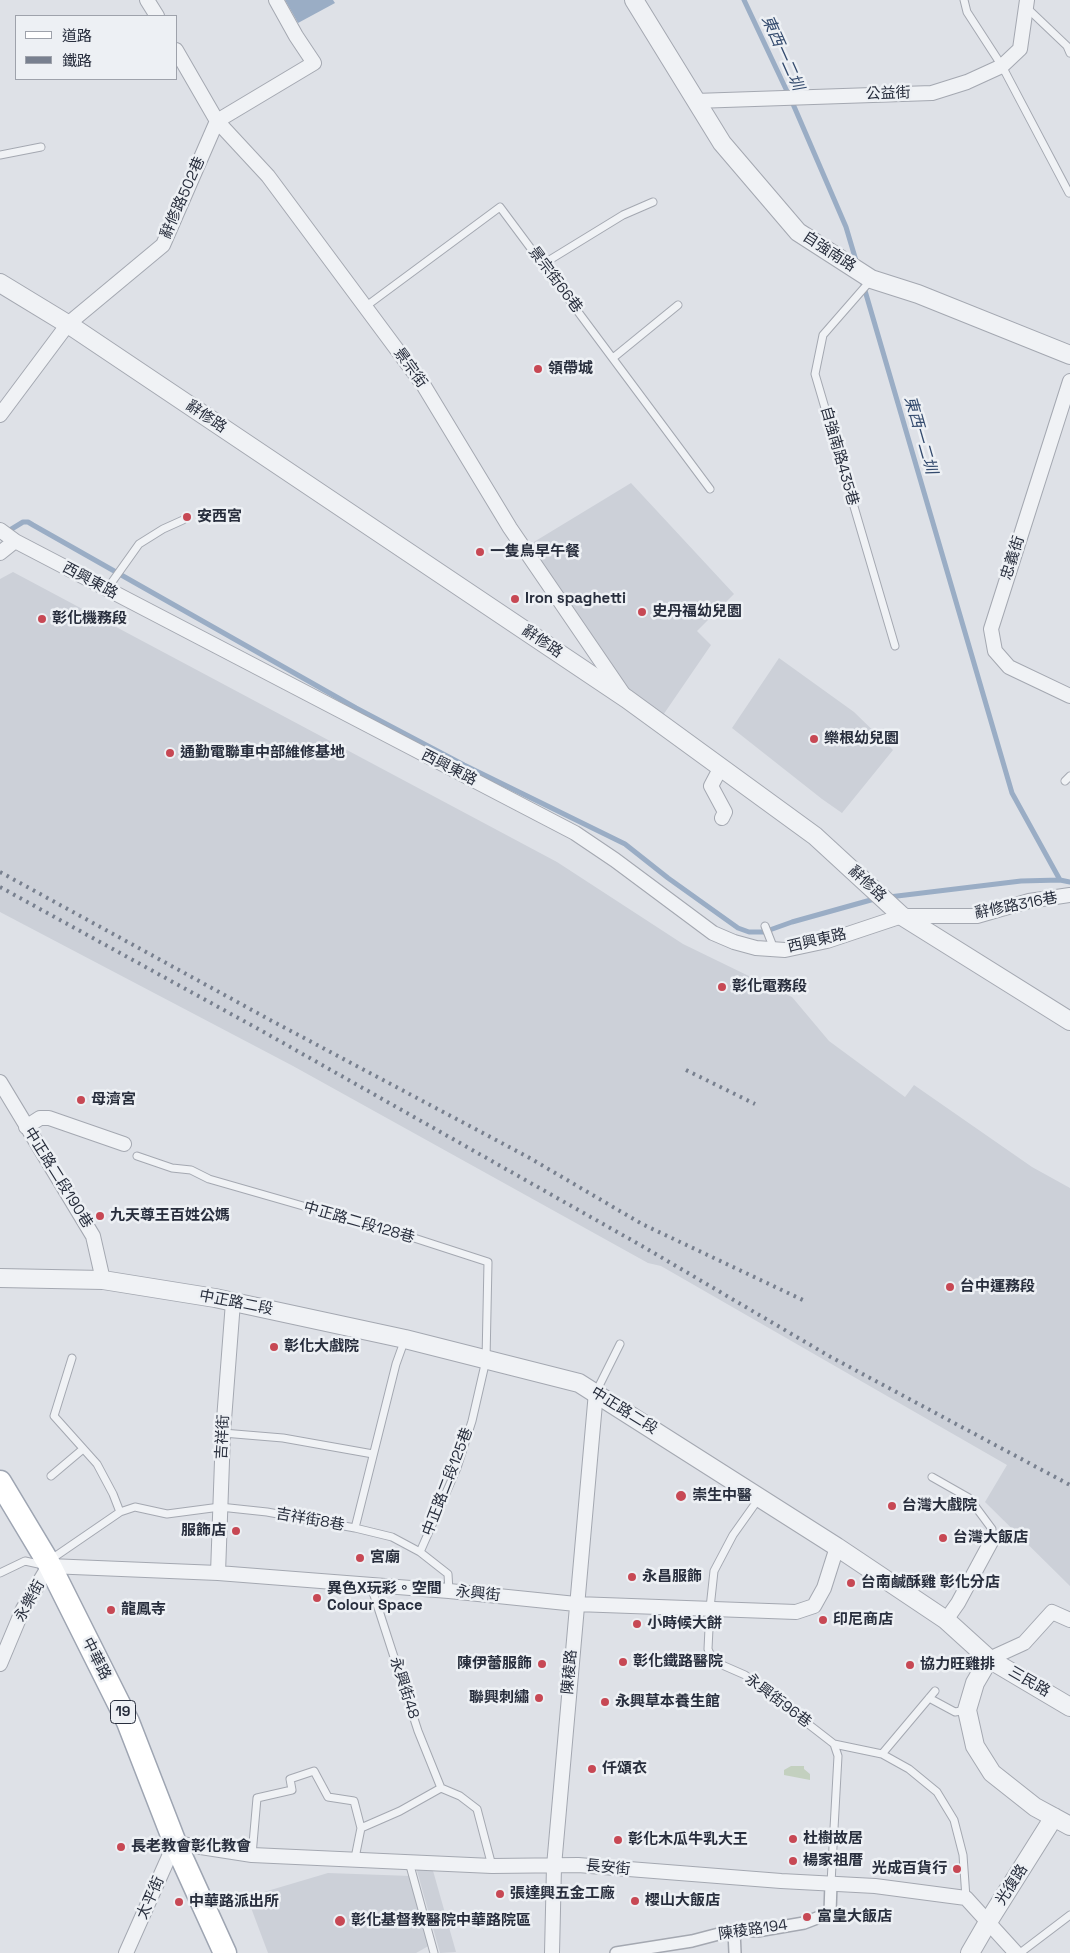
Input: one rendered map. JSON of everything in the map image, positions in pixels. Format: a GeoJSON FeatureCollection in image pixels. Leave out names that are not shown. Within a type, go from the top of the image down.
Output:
{"type":"FeatureCollection","features":[{"type":"Feature","properties":{"kind":"main road","name":"中華路"},"geometry":{"type":"LineString","coordinates":[[0,1482],[48,1564],[128,1722],[175,1843],[225,1953]]}},
{"type":"Feature","properties":{"kind":"street"},"geometry":{"type":"LineString","coordinates":[[147,0],[156,15]]}},
{"type":"Feature","properties":{"kind":"street"},"geometry":{"type":"LineString","coordinates":[[217,121],[314,63],[276,0]]}},
{"type":"Feature","properties":{"kind":"street","name":"自強南路"},"geometry":{"type":"LineString","coordinates":[[634,0],[722,143],[798,232],[871,279],[918,294],[1070,355]]}},
{"type":"Feature","properties":{"kind":"street","name":"公益街"},"geometry":{"type":"LineString","coordinates":[[695,101],[932,93],[967,82],[1002,66],[1020,49],[1027,3]]}},
{"type":"Feature","properties":{"kind":"street","name":"景宗街"},"geometry":{"type":"LineString","coordinates":[[178,53],[217,121],[268,176],[424,386],[510,528],[627,699]]}},
{"type":"Feature","properties":{"kind":"street","name":"辭修路502巷"},"geometry":{"type":"LineString","coordinates":[[0,415],[68,324],[163,245],[217,121]]}},
{"type":"Feature","properties":{"kind":"street","name":"辭修路"},"geometry":{"type":"LineString","coordinates":[[0,283],[68,324],[627,699],[815,836],[902,916],[1070,1021]]}},
{"type":"Feature","properties":{"kind":"street","name":"忠義街"},"geometry":{"type":"LineString","coordinates":[[1070,381],[991,629],[995,651],[1009,667],[1070,696]]}},
{"type":"Feature","properties":{"kind":"street","name":"西興東路"},"geometry":{"type":"LineString","coordinates":[[0,530],[15,541],[106,590],[575,833],[615,860],[713,933],[756,948],[785,950],[827,941],[902,916]]}},
{"type":"Feature","properties":{"kind":"street"},"geometry":{"type":"LineString","coordinates":[[0,553],[15,541]]}},
{"type":"Feature","properties":{"kind":"street"},"geometry":{"type":"LineString","coordinates":[[721,767],[711,786],[725,812],[722,818]]}},
{"type":"Feature","properties":{"kind":"street","name":"辭修路316巷"},"geometry":{"type":"LineString","coordinates":[[902,916],[977,916],[1029,901],[1070,896]]}},
{"type":"Feature","properties":{"kind":"street","name":"中正路二段190巷"},"geometry":{"type":"LineString","coordinates":[[0,1082],[93,1236],[103,1280]]}},
{"type":"Feature","properties":{"kind":"street"},"geometry":{"type":"LineString","coordinates":[[26,1127],[40,1118],[49,1118],[124,1144]]}},
{"type":"Feature","properties":{"kind":"street","name":"中正路二段"},"geometry":{"type":"LineString","coordinates":[[0,1278],[103,1280],[233,1302],[405,1339],[579,1383],[760,1497],[946,1620],[989,1658]]}},
{"type":"Feature","properties":{"kind":"street","name":"吉祥街"},"geometry":{"type":"LineString","coordinates":[[218,1573],[223,1433],[233,1302]]}},
{"type":"Feature","properties":{"kind":"street","name":"陳稜路"},"geometry":{"type":"LineString","coordinates":[[552,1953],[554,1866],[596,1392]]}},
{"type":"Feature","properties":{"kind":"street"},"geometry":{"type":"LineString","coordinates":[[946,1620],[958,1603],[992,1540]]}},
{"type":"Feature","properties":{"kind":"street","name":"永興街"},"geometry":{"type":"LineString","coordinates":[[48,1564],[218,1573],[449,1591],[576,1604],[796,1612],[814,1606],[824,1588],[837,1548]]}},
{"type":"Feature","properties":{"kind":"street","name":"永樂街"},"geometry":{"type":"LineString","coordinates":[[0,1664],[23,1609],[48,1564]]}},
{"type":"Feature","properties":{"kind":"street"},"geometry":{"type":"LineString","coordinates":[[1070,1620],[1052,1612],[1024,1643],[989,1658],[975,1683],[967,1710],[975,1746],[992,1773],[1035,1806],[1070,1826]]}},
{"type":"Feature","properties":{"kind":"street","name":"三民路"},"geometry":{"type":"LineString","coordinates":[[989,1658],[1070,1707]]}},
{"type":"Feature","properties":{"kind":"street","name":"光復路"},"geometry":{"type":"LineString","coordinates":[[970,1953],[1054,1818]]}},
{"type":"Feature","properties":{"kind":"street","name":"長安街"},"geometry":{"type":"LineString","coordinates":[[175,1843],[252,1855],[355,1858],[492,1866],[578,1865],[781,1881],[831,1883],[966,1898]]}},
{"type":"Feature","properties":{"kind":"street","name":"太平街"},"geometry":{"type":"LineString","coordinates":[[126,1953],[175,1843]]}},
{"type":"Feature","properties":{"kind":"street","name":"陳稜路194"},"geometry":{"type":"LineString","coordinates":[[616,1953],[636,1952],[692,1941],[734,1930],[757,1931],[804,1923],[830,1913],[831,1883]]}},
{"type":"Feature","properties":{"kind":"street"},"geometry":{"type":"LineString","coordinates":[[966,1898],[1016,1953]]}},
{"type":"Feature","properties":{"kind":"street"},"geometry":{"type":"LineString","coordinates":[[734,1930],[735,1953]]}},
{"type":"Feature","properties":{"kind":"lane"},"geometry":{"type":"LineString","coordinates":[[964,0],[967,12],[1002,66],[1070,193]]}},
{"type":"Feature","properties":{"kind":"lane"},"geometry":{"type":"LineString","coordinates":[[1027,3],[1067,46],[1070,53]]}},
{"type":"Feature","properties":{"kind":"lane"},"geometry":{"type":"LineString","coordinates":[[0,155],[41,147]]}},
{"type":"Feature","properties":{"kind":"lane"},"geometry":{"type":"LineString","coordinates":[[543,264],[623,215],[653,202]]}},
{"type":"Feature","properties":{"kind":"lane","name":"景宗街66巷"},"geometry":{"type":"LineString","coordinates":[[365,307],[500,207],[710,489]]}},
{"type":"Feature","properties":{"kind":"lane","name":"自強南路435巷"},"geometry":{"type":"LineString","coordinates":[[871,279],[823,336],[815,374],[895,646]]}},
{"type":"Feature","properties":{"kind":"lane"},"geometry":{"type":"LineString","coordinates":[[613,358],[678,305]]}},
{"type":"Feature","properties":{"kind":"lane"},"geometry":{"type":"LineString","coordinates":[[106,590],[139,544],[163,529],[183,520]]}},
{"type":"Feature","properties":{"kind":"lane"},"geometry":{"type":"LineString","coordinates":[[764,926],[774,949]]}},
{"type":"Feature","properties":{"kind":"lane","name":"中正路二段128巷"},"geometry":{"type":"LineString","coordinates":[[137,1156],[172,1168],[191,1170],[209,1179],[411,1237],[488,1262],[486,1360]]}},
{"type":"Feature","properties":{"kind":"lane","name":"吉祥街8巷"},"geometry":{"type":"LineString","coordinates":[[120,1512],[135,1507],[167,1514],[220,1508],[266,1512],[355,1528],[396,1364],[405,1339]]}},
{"type":"Feature","properties":{"kind":"lane"},"geometry":{"type":"LineString","coordinates":[[596,1392],[620,1344]]}},
{"type":"Feature","properties":{"kind":"lane"},"geometry":{"type":"LineString","coordinates":[[0,1573],[25,1561],[48,1564],[120,1512],[97,1464],[54,1416],[72,1358]]}},
{"type":"Feature","properties":{"kind":"lane","name":"中正路二段125巷"},"geometry":{"type":"LineString","coordinates":[[449,1591],[448,1574],[420,1552],[457,1468],[472,1421],[486,1360]]}},
{"type":"Feature","properties":{"kind":"lane"},"geometry":{"type":"LineString","coordinates":[[223,1433],[283,1438],[373,1454]]}},
{"type":"Feature","properties":{"kind":"lane"},"geometry":{"type":"LineString","coordinates":[[51,1476],[83,1448]]}},
{"type":"Feature","properties":{"kind":"lane"},"geometry":{"type":"LineString","coordinates":[[932,1477],[969,1498],[992,1529],[992,1540]]}},
{"type":"Feature","properties":{"kind":"lane","name":"永興街96巷"},"geometry":{"type":"LineString","coordinates":[[760,1497],[733,1535],[714,1572],[708,1649],[713,1661],[745,1675],[834,1744]]}},
{"type":"Feature","properties":{"kind":"lane"},"geometry":{"type":"LineString","coordinates":[[355,1528],[392,1537],[420,1552]]}},
{"type":"Feature","properties":{"kind":"lane","name":"永興街48"},"geometry":{"type":"LineString","coordinates":[[371,1586],[418,1731],[441,1788]]}},
{"type":"Feature","properties":{"kind":"lane"},"geometry":{"type":"LineString","coordinates":[[882,1754],[935,1691]]}},
{"type":"Feature","properties":{"kind":"lane"},"geometry":{"type":"LineString","coordinates":[[929,1698],[955,1712],[967,1710]]}},
{"type":"Feature","properties":{"kind":"lane"},"geometry":{"type":"LineString","coordinates":[[834,1744],[882,1754],[909,1768],[937,1792],[954,1820],[963,1855],[966,1898]]}},
{"type":"Feature","properties":{"kind":"lane"},"geometry":{"type":"LineString","coordinates":[[831,1883],[838,1756],[834,1744]]}},
{"type":"Feature","properties":{"kind":"lane"},"geometry":{"type":"LineString","coordinates":[[252,1855],[257,1798],[292,1790],[290,1779],[314,1771],[328,1797],[354,1801],[361,1828],[355,1858]]}},
{"type":"Feature","properties":{"kind":"lane"},"geometry":{"type":"LineString","coordinates":[[361,1828],[400,1811],[441,1788],[460,1796],[477,1809],[492,1866]]}},
{"type":"Feature","properties":{"kind":"lane"},"geometry":{"type":"LineString","coordinates":[[409,1861],[434,1953]]}},
{"type":"Feature","properties":{"kind":"lane"},"geometry":{"type":"LineString","coordinates":[[1020,1953],[1070,1915]]}},
{"type":"Feature","properties":{"kind":"shaded area","name":"史丹福幼兒園"},"geometry":{"type":"Polygon","coordinates":[[[631,483],[734,594],[697,631],[711,645],[659,721],[624,689],[524,548],[631,483]]]}},
{"type":"Feature","properties":{"kind":"shaded area"},"geometry":{"type":"Polygon","coordinates":[[[13,572],[557,862],[683,944],[792,997],[829,1041],[905,1097],[914,1085],[1032,1167],[1070,1188],[1070,1586],[985,1502],[1007,1465],[661,1266],[648,1263],[293,1066],[0,912],[0,579],[13,572]]]}},
{"type":"Feature","properties":{"kind":"shaded area","name":"樂根幼兒園"},"geometry":{"type":"Polygon","coordinates":[[[779,658],[854,712],[893,750],[842,813],[732,728],[779,658]]]}},
{"type":"Feature","properties":{"kind":"shaded area"},"geometry":{"type":"Polygon","coordinates":[[[414,1860],[430,1860],[456,1952],[440,1953],[414,1860]]]}},
{"type":"Feature","properties":{"kind":"shaded area","name":"彰化基督教醫院中華路院區"},"geometry":{"type":"Polygon","coordinates":[[[328,1873],[411,1876],[432,1944],[416,1953],[268,1953],[247,1897],[328,1873]]]}},
{"type":"Feature","properties":{"kind":"green space"},"geometry":{"type":"Polygon","coordinates":[[[791,1766],[804,1766],[804,1769],[810,1774],[810,1780],[784,1775],[784,1770],[791,1766]]]}},
{"type":"Feature","properties":{"kind":"water"},"geometry":{"type":"Polygon","coordinates":[[[285,0],[333,0],[335,3],[298,23],[285,0]]]}},
{"type":"Feature","properties":{"kind":"waterway","name":"東西一二圳"},"geometry":{"type":"LineString","coordinates":[[744,0],[793,104],[846,227],[857,264]]}},
{"type":"Feature","properties":{"kind":"waterway","name":"東西一二圳"},"geometry":{"type":"LineString","coordinates":[[861,277],[1012,793],[1060,880]]}},
{"type":"Feature","properties":{"kind":"waterway"},"geometry":{"type":"LineString","coordinates":[[5,533],[23,522],[28,522],[356,708],[464,765],[625,844],[668,878],[738,928],[749,932],[764,932],[792,922],[878,898]]}},
{"type":"Feature","properties":{"kind":"waterway"},"geometry":{"type":"LineString","coordinates":[[889,897],[1021,881],[1060,880],[1070,882]]}},
{"type":"Feature","properties":{"kind":"railway"},"geometry":{"type":"LineString","coordinates":[[0,872],[272,1021],[528,1157],[642,1224],[805,1301]]}},
{"type":"Feature","properties":{"kind":"railway"},"geometry":{"type":"LineString","coordinates":[[0,887],[262,1031],[642,1246],[829,1356],[1070,1485]]}},
{"type":"Feature","properties":{"kind":"railway"},"geometry":{"type":"LineString","coordinates":[[686,1070],[755,1104]]}},
{"type":"Feature","properties":{"kind":"place","name":"領帶城"},"geometry":{"type":"Point","coordinates":[538,369]}},
{"type":"Feature","properties":{"kind":"place","name":"安西宮"},"geometry":{"type":"Point","coordinates":[187,517]}},
{"type":"Feature","properties":{"kind":"place","name":"一隻鳥早午餐"},"geometry":{"type":"Point","coordinates":[480,552]}},
{"type":"Feature","properties":{"kind":"place","name":"Iron spaghetti"},"geometry":{"type":"Point","coordinates":[515,599]}},
{"type":"Feature","properties":{"kind":"place","name":"史丹福幼兒園"},"geometry":{"type":"Point","coordinates":[642,612]}},
{"type":"Feature","properties":{"kind":"place","name":"彰化機務段"},"geometry":{"type":"Point","coordinates":[42,619]}},
{"type":"Feature","properties":{"kind":"place","name":"樂根幼兒園"},"geometry":{"type":"Point","coordinates":[814,739]}},
{"type":"Feature","properties":{"kind":"place","name":"通勤電聯車中部維修基地"},"geometry":{"type":"Point","coordinates":[170,753]}},
{"type":"Feature","properties":{"kind":"place","name":"彰化電務段"},"geometry":{"type":"Point","coordinates":[722,987]}},
{"type":"Feature","properties":{"kind":"place","name":"母濟宮"},"geometry":{"type":"Point","coordinates":[81,1100]}},
{"type":"Feature","properties":{"kind":"place","name":"九天尊王百姓公媽"},"geometry":{"type":"Point","coordinates":[100,1216]}},
{"type":"Feature","properties":{"kind":"place","name":"台中運務段"},"geometry":{"type":"Point","coordinates":[950,1287]}},
{"type":"Feature","properties":{"kind":"place","name":"彰化大戲院"},"geometry":{"type":"Point","coordinates":[274,1347]}},
{"type":"Feature","properties":{"kind":"place","name":"崇生中醫"},"geometry":{"type":"Point","coordinates":[681,1496]}},
{"type":"Feature","properties":{"kind":"place","name":"台灣大戲院"},"geometry":{"type":"Point","coordinates":[892,1506]}},
{"type":"Feature","properties":{"kind":"place","name":"服飾店"},"geometry":{"type":"Point","coordinates":[236,1531]}},
{"type":"Feature","properties":{"kind":"place","name":"台灣大飯店"},"geometry":{"type":"Point","coordinates":[943,1538]}},
{"type":"Feature","properties":{"kind":"place","name":"宮廟"},"geometry":{"type":"Point","coordinates":[360,1558]}},
{"type":"Feature","properties":{"kind":"place","name":"永昌服飾"},"geometry":{"type":"Point","coordinates":[632,1577]}},
{"type":"Feature","properties":{"kind":"place","name":"台南鹹酥雞 彰化分店"},"geometry":{"type":"Point","coordinates":[851,1583]}},
{"type":"Feature","properties":{"kind":"place","name":"異色X玩彩。空間 Colour Space"},"geometry":{"type":"Point","coordinates":[317,1598]}},
{"type":"Feature","properties":{"kind":"place","name":"龍鳳寺"},"geometry":{"type":"Point","coordinates":[111,1610]}},
{"type":"Feature","properties":{"kind":"place","name":"印尼商店"},"geometry":{"type":"Point","coordinates":[823,1620]}},
{"type":"Feature","properties":{"kind":"place","name":"小時候大餅"},"geometry":{"type":"Point","coordinates":[637,1624]}},
{"type":"Feature","properties":{"kind":"place","name":"彰化鐵路醫院"},"geometry":{"type":"Point","coordinates":[623,1662]}},
{"type":"Feature","properties":{"kind":"place","name":"陳伊蕾服飾"},"geometry":{"type":"Point","coordinates":[542,1664]}},
{"type":"Feature","properties":{"kind":"place","name":"協力旺雞排"},"geometry":{"type":"Point","coordinates":[910,1665]}},
{"type":"Feature","properties":{"kind":"place","name":"聯興刺繡"},"geometry":{"type":"Point","coordinates":[539,1698]}},
{"type":"Feature","properties":{"kind":"place","name":"永興草本養生館"},"geometry":{"type":"Point","coordinates":[605,1702]}},
{"type":"Feature","properties":{"kind":"place","name":"仟頌衣"},"geometry":{"type":"Point","coordinates":[592,1769]}},
{"type":"Feature","properties":{"kind":"place","name":"杜樹故居"},"geometry":{"type":"Point","coordinates":[793,1839]}},
{"type":"Feature","properties":{"kind":"place","name":"彰化木瓜牛乳大王"},"geometry":{"type":"Point","coordinates":[618,1840]}},
{"type":"Feature","properties":{"kind":"place","name":"長老教會彰化教會"},"geometry":{"type":"Point","coordinates":[121,1847]}},
{"type":"Feature","properties":{"kind":"place","name":"楊家祖厝"},"geometry":{"type":"Point","coordinates":[793,1861]}},
{"type":"Feature","properties":{"kind":"place","name":"光成百貨行"},"geometry":{"type":"Point","coordinates":[957,1869]}},
{"type":"Feature","properties":{"kind":"place","name":"張達興五金工廠"},"geometry":{"type":"Point","coordinates":[500,1894]}},
{"type":"Feature","properties":{"kind":"place","name":"櫻山大飯店"},"geometry":{"type":"Point","coordinates":[635,1901]}},
{"type":"Feature","properties":{"kind":"place","name":"中華路派出所"},"geometry":{"type":"Point","coordinates":[179,1902]}},
{"type":"Feature","properties":{"kind":"place","name":"富皇大飯店"},"geometry":{"type":"Point","coordinates":[807,1917]}},
{"type":"Feature","properties":{"kind":"place","name":"彰化基督教醫院中華路院區"},"geometry":{"type":"Point","coordinates":[340,1921]}}]}
